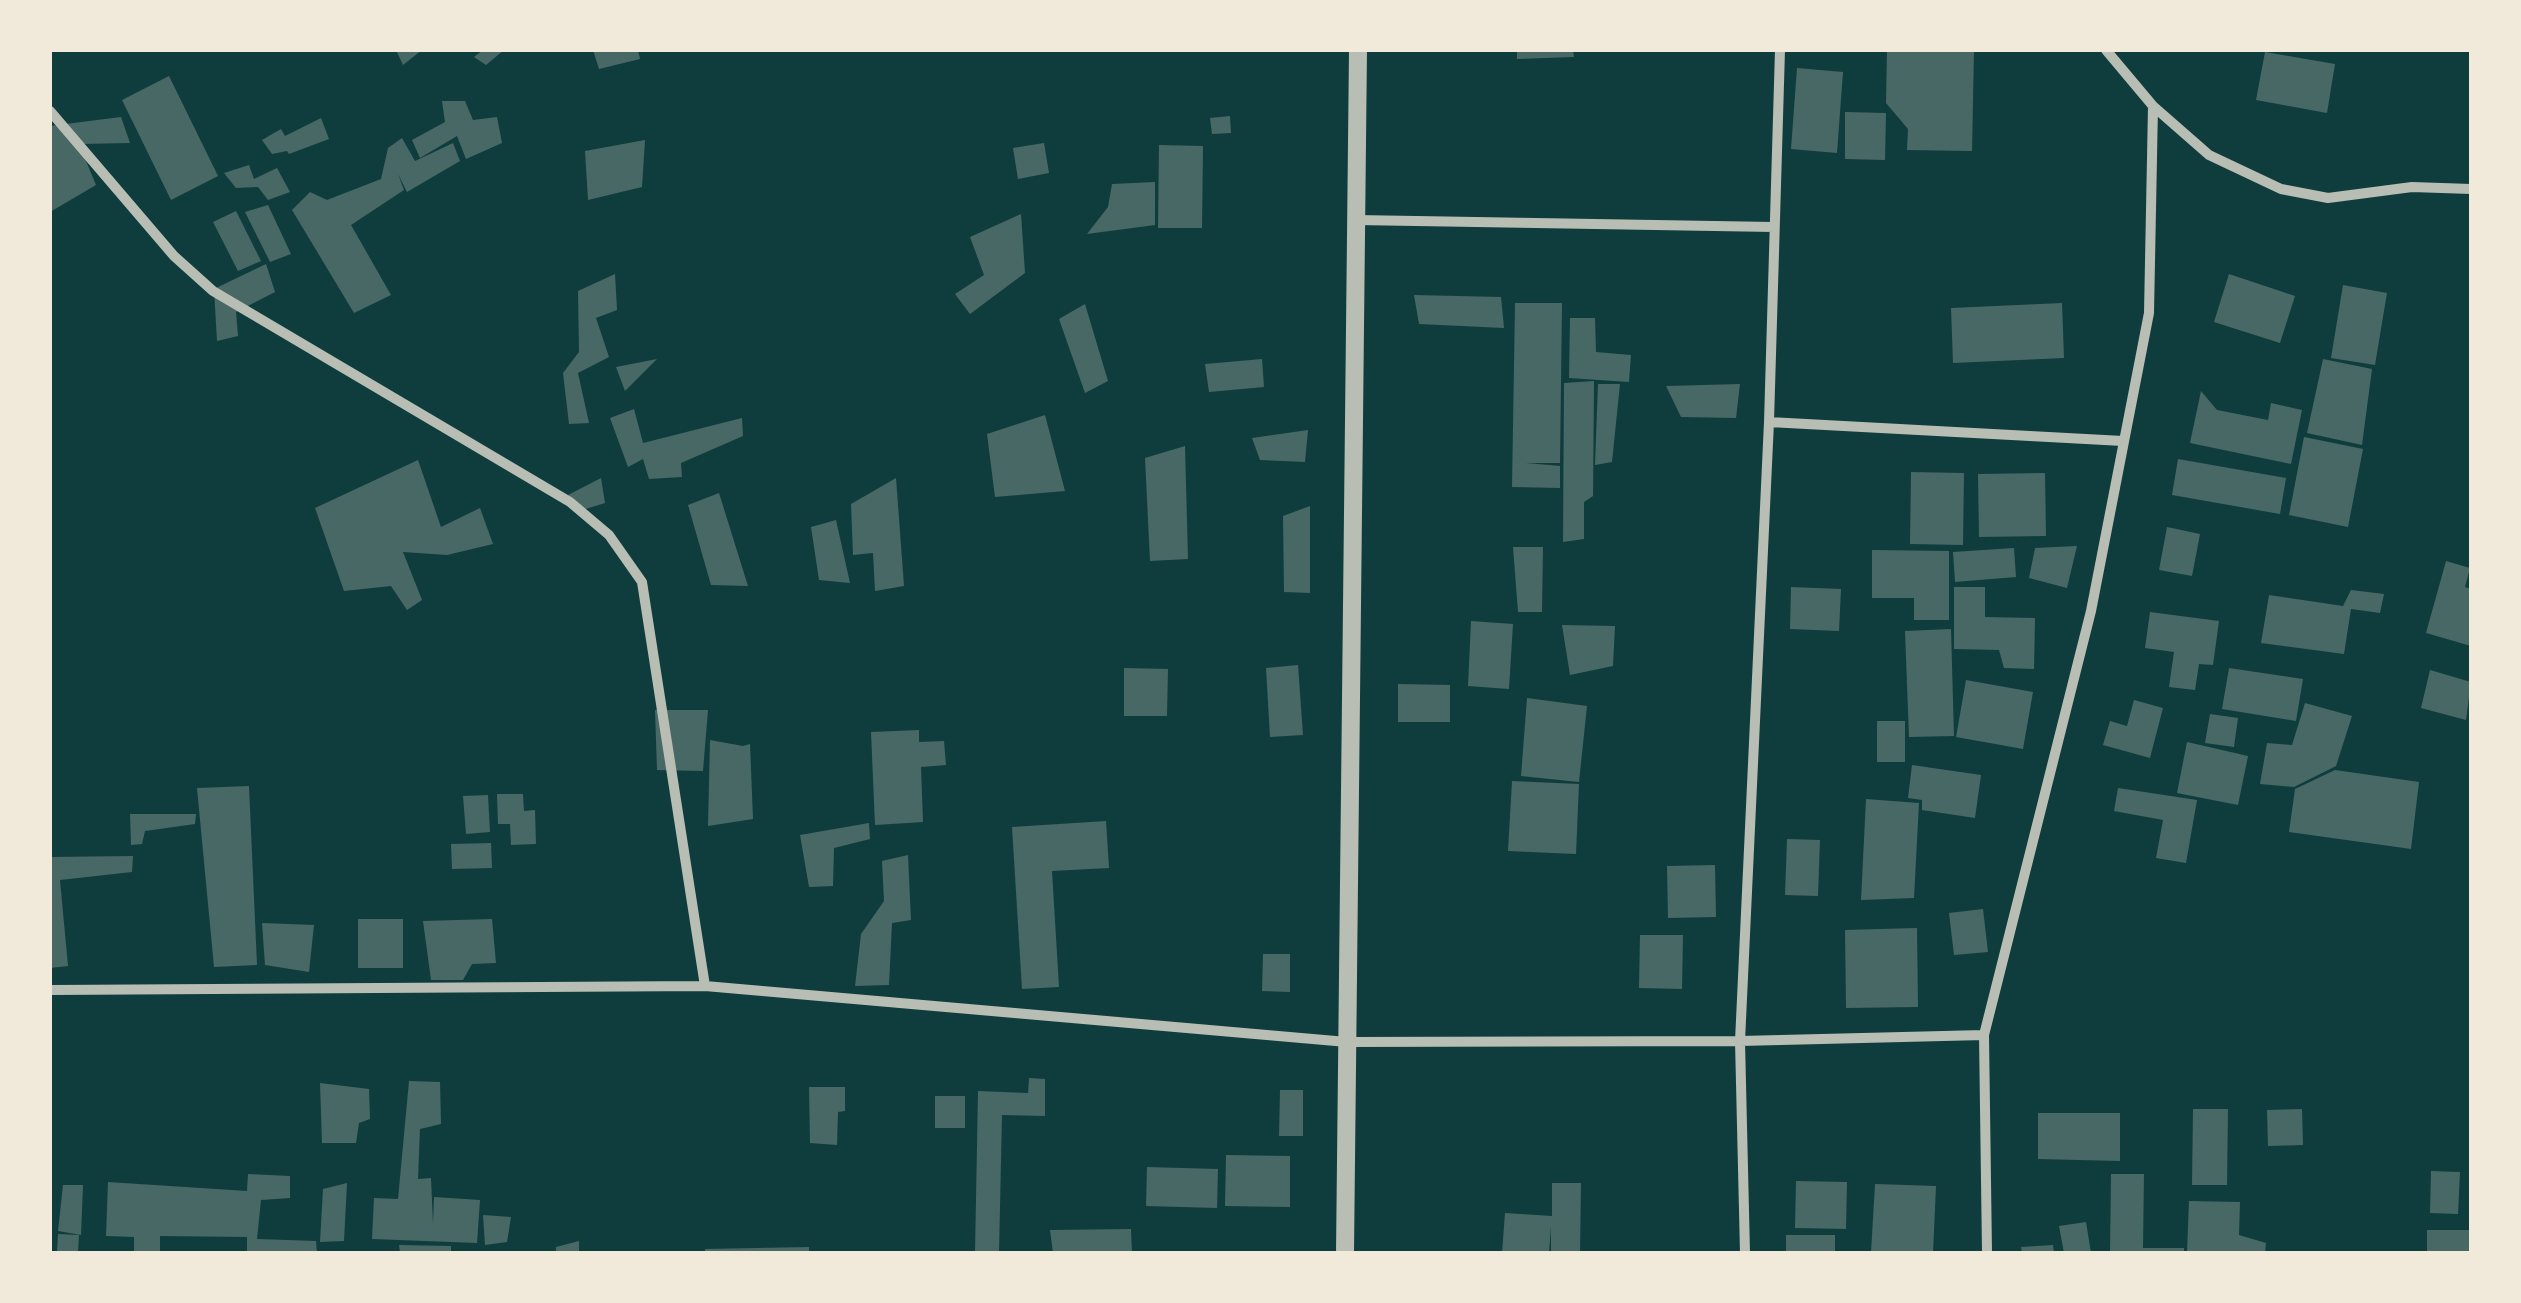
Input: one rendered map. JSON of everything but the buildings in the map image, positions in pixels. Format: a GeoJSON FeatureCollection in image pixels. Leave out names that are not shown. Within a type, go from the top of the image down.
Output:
{"type":"FeatureCollection","features":[{"type":"Feature","properties":{"kind":"street"},"geometry":{"type":"LineString","coordinates":[[1345,1253],[1358,50]]}},
{"type":"Feature","properties":{"kind":"street"},"geometry":{"type":"LineString","coordinates":[[1744,1253],[1740,1041],[1769,422],[1780,50]]}},
{"type":"Feature","properties":{"kind":"street"},"geometry":{"type":"LineString","coordinates":[[2106,50],[2154,106],[2209,155],[2280,188],[2328,198],[2412,187],[2471,189]]}},
{"type":"Feature","properties":{"kind":"street"},"geometry":{"type":"LineString","coordinates":[[1988,1253],[1984,1035],[2091,610],[2148,313],[2154,106]]}},
{"type":"Feature","properties":{"kind":"street"},"geometry":{"type":"LineString","coordinates":[[50,111],[174,256],[212,291],[570,502],[609,535],[642,582],[705,986]]}},
{"type":"Feature","properties":{"kind":"street"},"geometry":{"type":"LineString","coordinates":[[1356,220],[1774,227]]}},
{"type":"Feature","properties":{"kind":"street"},"geometry":{"type":"LineString","coordinates":[[1769,422],[2123,440]]}},
{"type":"Feature","properties":{"kind":"street"},"geometry":{"type":"LineString","coordinates":[[50,990],[705,986],[1347,1042],[1740,1041],[1984,1035]]}}]}
